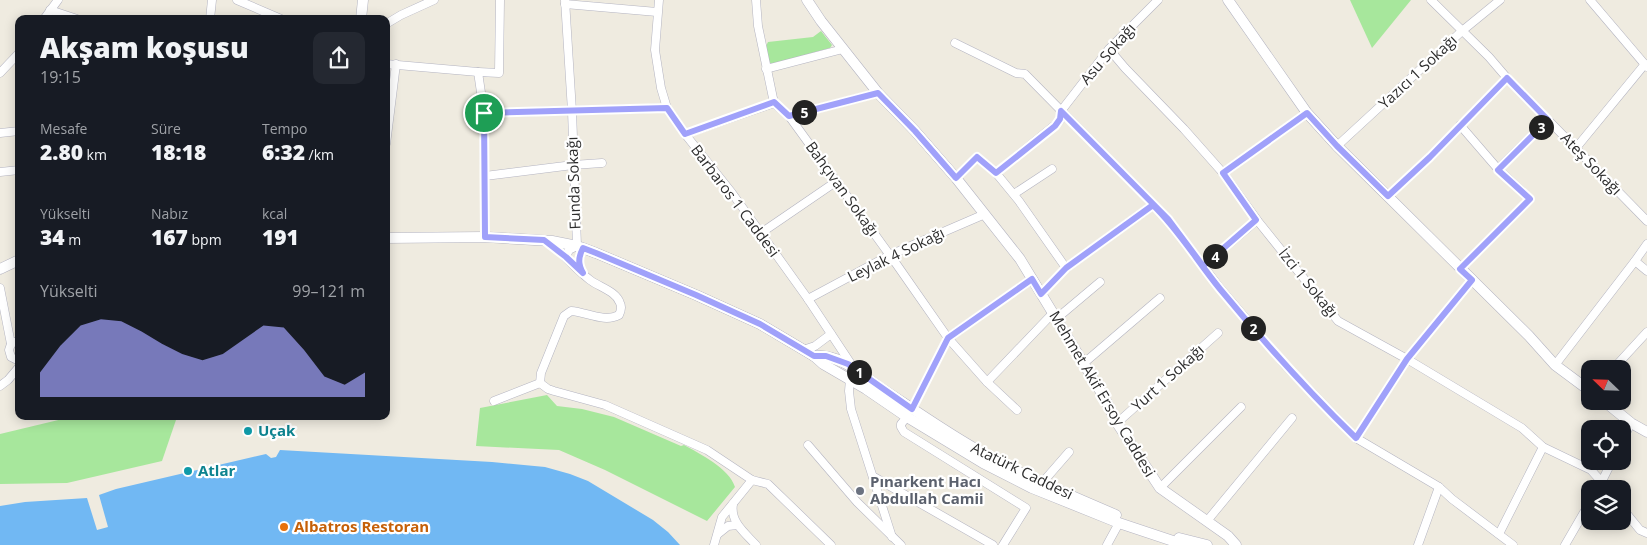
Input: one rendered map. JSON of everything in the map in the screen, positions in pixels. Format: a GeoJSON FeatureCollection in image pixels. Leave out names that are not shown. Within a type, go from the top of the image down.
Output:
{"type":"FeatureCollection","features":[{"type":"Feature","properties":{"kind":"main road"},"geometry":{"type":"LineString","coordinates":[[362,15],[363,0]]}},
{"type":"Feature","properties":{"kind":"main road","name":"Mehmet Akif Ersoy Caddesi"},"geometry":{"type":"LineString","coordinates":[[807,0],[821,21],[878,93],[915,131],[956,178],[1020,260],[1118,423],[1160,488],[1207,521],[1236,545]]}},
{"type":"Feature","properties":{"kind":"main road"},"geometry":{"type":"LineString","coordinates":[[1228,0],[1307,113],[1337,146],[1555,365],[1581,385]]}},
{"type":"Feature","properties":{"kind":"main road"},"geometry":{"type":"LineString","coordinates":[[390,238],[485,237],[544,240],[580,247],[760,324],[814,356]]}},
{"type":"Feature","properties":{"kind":"main road"},"geometry":{"type":"LineString","coordinates":[[0,269],[15,262]]}},
{"type":"Feature","properties":{"kind":"main road","name":"Atatürk Caddesi"},"geometry":{"type":"LineString","coordinates":[[814,356],[835,358],[854,368],[910,413],[983,464],[1032,488],[1119,523],[1185,545]]}},
{"type":"Feature","properties":{"kind":"main road","name":"Atatürk Caddesi"},"geometry":{"type":"LineString","coordinates":[[814,356],[823,364],[910,413],[1042,483],[1154,530],[1206,545]]}},
{"type":"Feature","properties":{"kind":"main road"},"geometry":{"type":"LineString","coordinates":[[850,379],[854,368]]}},
{"type":"Feature","properties":{"kind":"main road"},"geometry":{"type":"LineString","coordinates":[[1615,410],[1627,420]]}},
{"type":"Feature","properties":{"kind":"main road"},"geometry":{"type":"LineString","coordinates":[[1631,423],[1647,432]]}},
{"type":"Feature","properties":{"kind":"street"},"geometry":{"type":"LineString","coordinates":[[47,15],[58,0]]}},
{"type":"Feature","properties":{"kind":"street"},"geometry":{"type":"LineString","coordinates":[[210,15],[212,0]]}},
{"type":"Feature","properties":{"kind":"street"},"geometry":{"type":"LineString","coordinates":[[237,0],[272,15]]}},
{"type":"Feature","properties":{"kind":"street"},"geometry":{"type":"LineString","coordinates":[[390,22],[434,0]]}},
{"type":"Feature","properties":{"kind":"street"},"geometry":{"type":"LineString","coordinates":[[390,64],[499,74],[500,0]]}},
{"type":"Feature","properties":{"kind":"street","name":"Barbaros 1 Caddesi"},"geometry":{"type":"LineString","coordinates":[[659,0],[655,50],[661,88],[667,108],[761,233],[854,368]]}},
{"type":"Feature","properties":{"kind":"street"},"geometry":{"type":"LineString","coordinates":[[685,134],[774,102],[758,26],[756,0]]}},
{"type":"Feature","properties":{"kind":"street","name":"Asu Sokağı"},"geometry":{"type":"LineString","coordinates":[[996,173],[1055,126],[1060,119],[1061,111],[1109,49],[1158,0]]}},
{"type":"Feature","properties":{"kind":"street","name":"Ateş Sokağı"},"geometry":{"type":"LineString","coordinates":[[1431,0],[1489,57],[1507,78],[1647,221]]}},
{"type":"Feature","properties":{"kind":"street","name":"Yazıcı 1 Sokağı"},"geometry":{"type":"LineString","coordinates":[[1337,146],[1462,31],[1500,0]]}},
{"type":"Feature","properties":{"kind":"street"},"geometry":{"type":"LineString","coordinates":[[1576,148],[1646,66],[1590,0]]}},
{"type":"Feature","properties":{"kind":"street"},"geometry":{"type":"LineString","coordinates":[[565,2],[657,12]]}},
{"type":"Feature","properties":{"kind":"street","name":"Funda Sokağı"},"geometry":{"type":"LineString","coordinates":[[565,2],[572,110],[573,165],[580,247],[578,263],[583,273]]}},
{"type":"Feature","properties":{"kind":"street"},"geometry":{"type":"LineString","coordinates":[[50,10],[65,15]]}},
{"type":"Feature","properties":{"kind":"street"},"geometry":{"type":"LineString","coordinates":[[955,43],[1016,73],[1025,74],[1168,219],[1219,287],[1286,366],[1356,438],[1439,486],[1452,499],[1513,545]]}},
{"type":"Feature","properties":{"kind":"street"},"geometry":{"type":"LineString","coordinates":[[766,69],[843,49]]}},
{"type":"Feature","properties":{"kind":"street","name":"İzci 1 Sokağı"},"geometry":{"type":"LineString","coordinates":[[1109,49],[1223,173],[1256,220],[1338,321],[1407,359],[1522,428],[1544,447],[1591,470],[1597,480]]}},
{"type":"Feature","properties":{"kind":"street"},"geometry":{"type":"LineString","coordinates":[[1,71],[15,57]]}},
{"type":"Feature","properties":{"kind":"street"},"geometry":{"type":"LineString","coordinates":[[390,112],[396,64]]}},
{"type":"Feature","properties":{"kind":"street"},"geometry":{"type":"LineString","coordinates":[[478,72],[484,113],[485,237]]}},
{"type":"Feature","properties":{"kind":"street"},"geometry":{"type":"LineString","coordinates":[[1388,196],[1430,157],[1507,78]]}},
{"type":"Feature","properties":{"kind":"street"},"geometry":{"type":"LineString","coordinates":[[789,116],[878,93]]}},
{"type":"Feature","properties":{"kind":"street","name":"Bahçıvan Sokağı"},"geometry":{"type":"LineString","coordinates":[[774,102],[789,116],[837,181],[948,338],[987,382],[1017,410]]}},
{"type":"Feature","properties":{"kind":"street"},"geometry":{"type":"LineString","coordinates":[[484,113],[667,108]]}},
{"type":"Feature","properties":{"kind":"street"},"geometry":{"type":"LineString","coordinates":[[1223,173],[1307,113]]}},
{"type":"Feature","properties":{"kind":"street"},"geometry":{"type":"LineString","coordinates":[[1498,170],[1548,120]]}},
{"type":"Feature","properties":{"kind":"street"},"geometry":{"type":"LineString","coordinates":[[1460,125],[1498,170],[1530,199],[1460,269]]}},
{"type":"Feature","properties":{"kind":"street"},"geometry":{"type":"LineString","coordinates":[[0,133],[15,131]]}},
{"type":"Feature","properties":{"kind":"street"},"geometry":{"type":"LineString","coordinates":[[956,178],[977,157],[996,173],[1014,194],[1066,268]]}},
{"type":"Feature","properties":{"kind":"street"},"geometry":{"type":"LineString","coordinates":[[485,176],[602,163]]}},
{"type":"Feature","properties":{"kind":"street"},"geometry":{"type":"LineString","coordinates":[[1014,194],[1052,169]]}},
{"type":"Feature","properties":{"kind":"street"},"geometry":{"type":"LineString","coordinates":[[0,172],[15,170]]}},
{"type":"Feature","properties":{"kind":"street"},"geometry":{"type":"LineString","coordinates":[[761,233],[837,181]]}},
{"type":"Feature","properties":{"kind":"street"},"geometry":{"type":"LineString","coordinates":[[1041,294],[1066,268],[1153,205]]}},
{"type":"Feature","properties":{"kind":"street","name":"Leylak 4 Sokağı"},"geometry":{"type":"LineString","coordinates":[[808,299],[890,255],[985,214]]}},
{"type":"Feature","properties":{"kind":"street"},"geometry":{"type":"LineString","coordinates":[[1203,266],[1256,220]]}},
{"type":"Feature","properties":{"kind":"street"},"geometry":{"type":"LineString","coordinates":[[540,383],[541,373],[564,316],[571,311],[580,311],[607,318],[619,315],[621,309],[616,297],[590,280],[566,257],[544,240]]}},
{"type":"Feature","properties":{"kind":"street"},"geometry":{"type":"LineString","coordinates":[[1555,365],[1647,244]]}},
{"type":"Feature","properties":{"kind":"street"},"geometry":{"type":"LineString","coordinates":[[566,257],[569,250],[580,247]]}},
{"type":"Feature","properties":{"kind":"street"},"geometry":{"type":"LineString","coordinates":[[1635,261],[1647,271]]}},
{"type":"Feature","properties":{"kind":"street"},"geometry":{"type":"LineString","coordinates":[[1003,545],[1026,508],[904,432],[901,424],[910,413],[948,338],[1032,279]]}},
{"type":"Feature","properties":{"kind":"street"},"geometry":{"type":"LineString","coordinates":[[1356,438],[1407,359],[1472,280]]}},
{"type":"Feature","properties":{"kind":"street"},"geometry":{"type":"LineString","coordinates":[[987,382],[1054,316],[1100,282]]}},
{"type":"Feature","properties":{"kind":"street"},"geometry":{"type":"LineString","coordinates":[[0,288],[13,344],[9,354],[15,359]]}},
{"type":"Feature","properties":{"kind":"street"},"geometry":{"type":"LineString","coordinates":[[1084,364],[1160,298]]}},
{"type":"Feature","properties":{"kind":"street"},"geometry":{"type":"LineString","coordinates":[[1621,360],[1647,332]]}},
{"type":"Feature","properties":{"kind":"street"},"geometry":{"type":"LineString","coordinates":[[803,350],[822,342],[831,334]]}},
{"type":"Feature","properties":{"kind":"street","name":"Yurt 1 Sokağı"},"geometry":{"type":"LineString","coordinates":[[1118,423],[1218,334]]}},
{"type":"Feature","properties":{"kind":"street"},"geometry":{"type":"LineString","coordinates":[[814,356],[822,342]]}},
{"type":"Feature","properties":{"kind":"street"},"geometry":{"type":"LineString","coordinates":[[0,350],[13,344]]}},
{"type":"Feature","properties":{"kind":"street"},"geometry":{"type":"LineString","coordinates":[[0,386],[15,372]]}},
{"type":"Feature","properties":{"kind":"street"},"geometry":{"type":"LineString","coordinates":[[850,379],[848,392],[851,409],[892,536]]}},
{"type":"Feature","properties":{"kind":"street"},"geometry":{"type":"LineString","coordinates":[[494,401],[540,383]]}},
{"type":"Feature","properties":{"kind":"street"},"geometry":{"type":"LineString","coordinates":[[540,383],[554,392],[605,405],[707,450],[752,480],[768,484],[831,545]]}},
{"type":"Feature","properties":{"kind":"street"},"geometry":{"type":"LineString","coordinates":[[1160,488],[1240,406]]}},
{"type":"Feature","properties":{"kind":"street"},"geometry":{"type":"LineString","coordinates":[[1207,521],[1292,418]]}},
{"type":"Feature","properties":{"kind":"street"},"geometry":{"type":"LineString","coordinates":[[808,445],[857,502],[901,545]]}},
{"type":"Feature","properties":{"kind":"street"},"geometry":{"type":"LineString","coordinates":[[1499,534],[1544,447]]}},
{"type":"Feature","properties":{"kind":"street"},"geometry":{"type":"LineString","coordinates":[[1042,483],[1070,452]]}},
{"type":"Feature","properties":{"kind":"street"},"geometry":{"type":"LineString","coordinates":[[874,477],[993,545]]}},
{"type":"Feature","properties":{"kind":"street"},"geometry":{"type":"LineString","coordinates":[[714,545],[722,517],[752,480]]}},
{"type":"Feature","properties":{"kind":"street"},"geometry":{"type":"LineString","coordinates":[[1418,545],[1439,486]]}},
{"type":"Feature","properties":{"kind":"street"},"geometry":{"type":"LineString","coordinates":[[733,502],[733,515],[737,524],[756,545]]}},
{"type":"Feature","properties":{"kind":"street"},"geometry":{"type":"LineString","coordinates":[[1565,545],[1581,517]]}},
{"type":"Feature","properties":{"kind":"street"},"geometry":{"type":"LineString","coordinates":[[1631,519],[1640,530],[1647,533]]}},
{"type":"Feature","properties":{"kind":"street"},"geometry":{"type":"LineString","coordinates":[[1107,545],[1119,523]]}},
{"type":"Feature","properties":{"kind":"street"},"geometry":{"type":"LineString","coordinates":[[718,534],[728,526],[737,524]]}},
{"type":"Feature","properties":{"kind":"green space"},"geometry":{"type":"Polygon","coordinates":[[[1350,0],[1411,0],[1372,48],[1350,0]]]}},
{"type":"Feature","properties":{"kind":"green space"},"geometry":{"type":"Polygon","coordinates":[[[821,31],[832,45],[830,48],[772,64],[769,62],[766,46],[768,42],[813,37],[821,31]]]}},
{"type":"Feature","properties":{"kind":"green space"},"geometry":{"type":"Polygon","coordinates":[[[547,395],[557,406],[582,409],[614,417],[681,446],[684,445],[706,457],[720,468],[732,480],[735,487],[707,521],[605,470],[559,450],[476,446],[480,408],[547,395]]]}},
{"type":"Feature","properties":{"kind":"green space"},"geometry":{"type":"Polygon","coordinates":[[[58,420],[176,420],[162,461],[67,483],[0,484],[0,434],[58,420]]]}},
{"type":"Feature","properties":{"kind":"water"},"geometry":{"type":"Polygon","coordinates":[[[280,450],[492,462],[545,467],[588,481],[653,520],[680,545],[0,545],[0,506],[25,502],[87,498],[97,530],[108,527],[99,495],[116,489],[266,454],[271,458],[276,457],[280,450]]]}},
{"type":"Feature","properties":{"kind":"place","name":"Uçak"},"geometry":{"type":"Point","coordinates":[248,431]}},
{"type":"Feature","properties":{"kind":"place","name":"Atlar"},"geometry":{"type":"Point","coordinates":[188,471]}},
{"type":"Feature","properties":{"kind":"place","name":"Pınarkent Hacı Abdullah Camii"},"geometry":{"type":"Point","coordinates":[860,491]}},
{"type":"Feature","properties":{"kind":"place","name":"Albatros Restoran"},"geometry":{"type":"Point","coordinates":[284,527]}},
{"type":"Feature","properties":{"kind":"route"},"geometry":{"type":"LineString","coordinates":[[484,113],[485,237],[544,240],[583,273],[578,263],[583,248],[596,253],[760,324],[814,356],[835,358],[848,364],[912,409],[948,338],[1032,279],[1041,294],[1066,268],[1153,205],[1168,219],[1203,266],[1219,287],[1286,366],[1356,438],[1407,359],[1472,280],[1460,269],[1530,199],[1498,170],[1548,120],[1507,78],[1430,157],[1388,196],[1337,146],[1307,113],[1223,173],[1256,220],[1203,266],[1168,219],[1061,111],[1060,119],[1055,126],[996,173],[977,157],[956,178],[915,131],[878,93],[789,116],[774,102],[685,134],[667,108],[484,113]]}}]}
